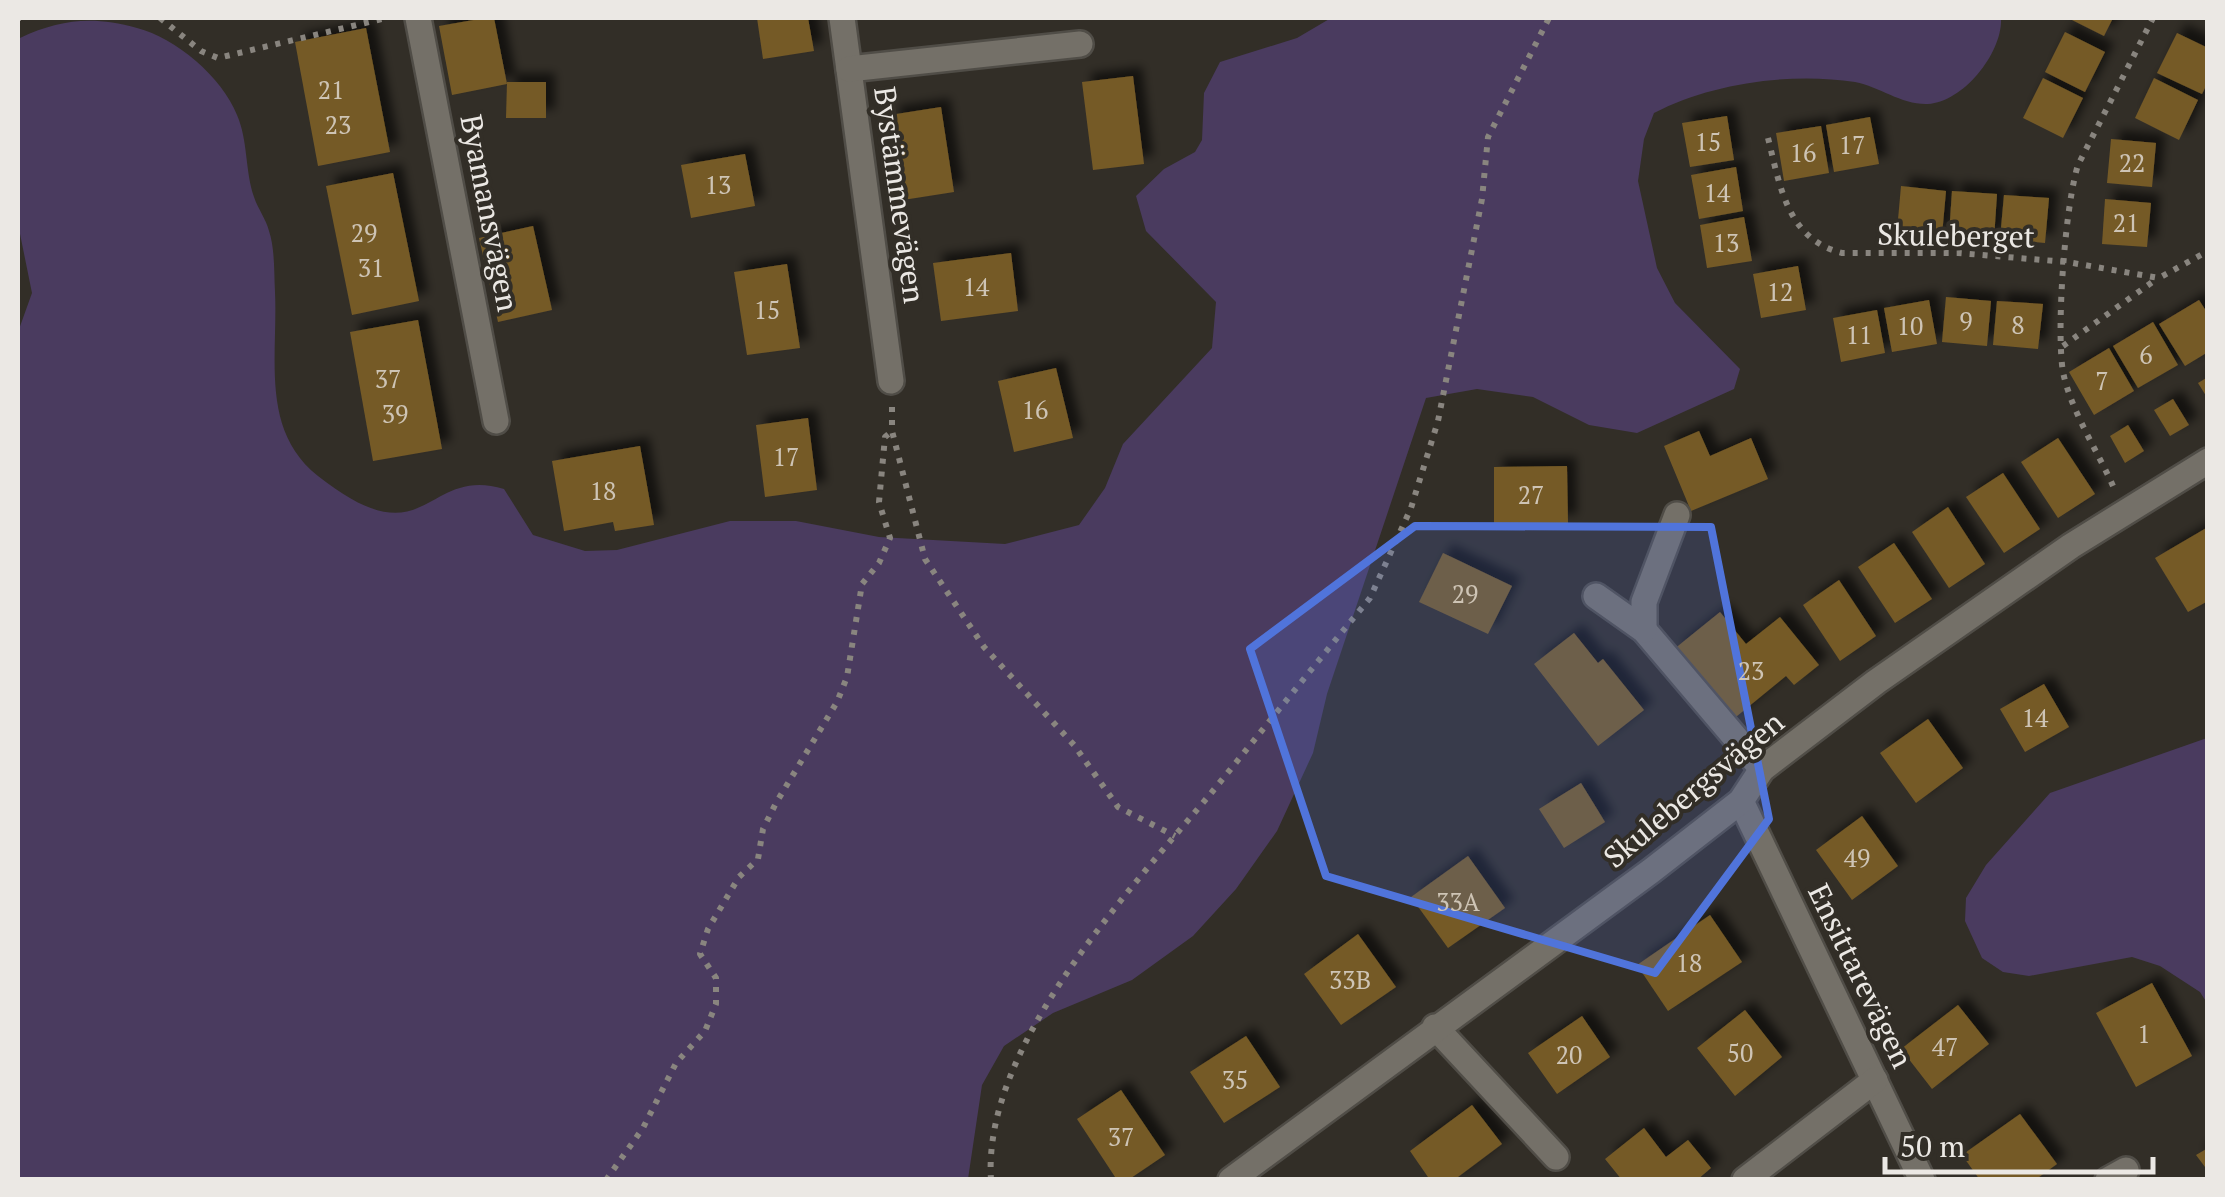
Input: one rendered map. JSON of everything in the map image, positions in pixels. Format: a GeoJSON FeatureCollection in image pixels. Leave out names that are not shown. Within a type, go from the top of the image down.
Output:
{"type":"FeatureCollection","features":[{"type":"Feature","properties":{"kind":"street","name":"Byamansvägen"},"geometry":{"type":"LineString","coordinates":[[418,18],[496,421]]}},
{"type":"Feature","properties":{"kind":"street","name":"Bystämmevägen"},"geometry":{"type":"LineString","coordinates":[[842,18],[891,381]]}},
{"type":"Feature","properties":{"kind":"street"},"geometry":{"type":"LineString","coordinates":[[850,70],[1080,44]]}},
{"type":"Feature","properties":{"kind":"street","name":"Skulebergsvägen"},"geometry":{"type":"LineString","coordinates":[[1230,1180],[1435,1027],[1541,954],[1741,801],[1762,769],[1876,682],[2125,511],[2208,462]]}},
{"type":"Feature","properties":{"kind":"street"},"geometry":{"type":"LineString","coordinates":[[1644,630],[1644,602],[1676,516]]}},
{"type":"Feature","properties":{"kind":"street"},"geometry":{"type":"LineString","coordinates":[[1596,596],[1644,630],[1762,769]]}},
{"type":"Feature","properties":{"kind":"street","name":"Ensittarevägen"},"geometry":{"type":"LineString","coordinates":[[1741,801],[1922,1180]]}},
{"type":"Feature","properties":{"kind":"street"},"geometry":{"type":"LineString","coordinates":[[1435,1027],[1556,1158]]}},
{"type":"Feature","properties":{"kind":"street"},"geometry":{"type":"LineString","coordinates":[[1745,1180],[1875,1080]]}},
{"type":"Feature","properties":{"kind":"path"},"geometry":{"type":"LineString","coordinates":[[160,18],[202,51],[218,58],[386,18]]}},
{"type":"Feature","properties":{"kind":"path"},"geometry":{"type":"LineString","coordinates":[[991,1180],[1000,1112],[1042,1010],[1175,836],[1370,598],[1392,557],[1424,471],[1446,385],[1482,199],[1488,136],[1549,18]]}},
{"type":"Feature","properties":{"kind":"path"},"geometry":{"type":"LineString","coordinates":[[2125,511],[2068,388],[2059,328],[2071,188],[2078,165],[2153,18]]}},
{"type":"Feature","properties":{"kind":"path","name":"Skuleberget"},"geometry":{"type":"LineString","coordinates":[[1768,138],[1785,206],[1804,233],[1827,249],[1858,257],[1958,254],[2067,262],[2159,278]]}},
{"type":"Feature","properties":{"kind":"path"},"geometry":{"type":"LineString","coordinates":[[2062,347],[2159,278],[2208,251]]}},
{"type":"Feature","properties":{"kind":"path"},"geometry":{"type":"LineString","coordinates":[[891,381],[892,431],[925,559],[984,647],[1074,745],[1118,808],[1175,836]]}},
{"type":"Feature","properties":{"kind":"path"},"geometry":{"type":"LineString","coordinates":[[606,1180],[643,1128],[676,1063],[705,1031],[716,1004],[716,978],[700,954],[708,929],[739,877],[758,860],[764,830],[776,803],[793,782],[847,677],[862,584],[879,563],[890,538],[879,502],[885,437],[892,431]]}},
{"type":"Feature","properties":{"kind":"highlighted area"},"geometry":{"type":"Polygon","coordinates":[[[1415,526],[1711,527],[1769,819],[1655,973],[1326,876],[1250,649],[1415,526]]]}},
{"type":"Feature","properties":{"kind":"shaded area"},"geometry":{"type":"Polygon","coordinates":[[[1331,18],[2001,18],[1995,46],[1979,73],[1942,101],[1918,104],[1855,82],[1805,78],[1726,87],[1654,113],[1644,139],[1638,181],[1657,268],[1675,303],[1740,369],[1734,389],[1637,433],[1589,425],[1533,397],[1477,389],[1426,398],[1327,694],[1313,753],[1277,831],[1236,889],[1193,936],[1132,980],[1053,1013],[1004,1046],[982,1085],[968,1179],[18,1179],[18,332],[32,293],[18,224],[20,38],[77,21],[137,28],[182,50],[221,87],[241,125],[251,187],[272,245],[280,415],[300,458],[318,476],[354,501],[382,511],[404,512],[457,489],[478,485],[504,489],[533,535],[585,551],[617,550],[730,521],[796,521],[879,537],[1005,544],[1079,525],[1105,488],[1123,444],[1212,348],[1216,302],[1146,231],[1136,196],[1164,169],[1195,152],[1202,140],[1204,93],[1220,62],[1297,38],[1331,18]]]}},
{"type":"Feature","properties":{"kind":"shaded area"},"geometry":{"type":"Polygon","coordinates":[[[2207,738],[2207,1003],[2200,992],[2160,966],[2132,957],[2029,976],[2003,972],[1982,958],[1965,921],[1966,898],[1986,865],[2050,793],[2207,738]]]}},
{"type":"Feature","properties":{"kind":"building"},"geometry":{"type":"Polygon","coordinates":[[[494,18],[507,84],[452,95],[439,26],[494,18]]]}},
{"type":"Feature","properties":{"kind":"building"},"geometry":{"type":"Polygon","coordinates":[[[757,18],[808,18],[814,51],[763,59],[757,18]]]}},
{"type":"Feature","properties":{"kind":"building"},"geometry":{"type":"Polygon","coordinates":[[[2068,18],[2113,18],[2104,36],[2068,18]]]}},
{"type":"Feature","properties":{"kind":"building"},"geometry":{"type":"Polygon","coordinates":[[[366,28],[390,152],[318,166],[295,42],[366,28]]]}},
{"type":"Feature","properties":{"kind":"building"},"geometry":{"type":"Polygon","coordinates":[[[2065,32],[2105,52],[2085,92],[2045,72],[2065,32]]]}},
{"type":"Feature","properties":{"kind":"building"},"geometry":{"type":"Polygon","coordinates":[[[2177,33],[2208,48],[2208,82],[2202,94],[2157,73],[2177,33]]]}},
{"type":"Feature","properties":{"kind":"building"},"geometry":{"type":"Polygon","coordinates":[[[1133,76],[1144,164],[1093,170],[1082,82],[1133,76]]]}},
{"type":"Feature","properties":{"kind":"building"},"geometry":{"type":"Polygon","coordinates":[[[2043,78],[2083,98],[2063,138],[2023,118],[2043,78]]]}},
{"type":"Feature","properties":{"kind":"building"},"geometry":{"type":"Polygon","coordinates":[[[2154,78],[2198,100],[2179,140],[2135,118],[2154,78]]]}},
{"type":"Feature","properties":{"kind":"building"},"geometry":{"type":"Polygon","coordinates":[[[507,82],[546,82],[546,118],[506,118],[507,82]]]}},
{"type":"Feature","properties":{"kind":"building"},"geometry":{"type":"Polygon","coordinates":[[[941,107],[954,192],[903,200],[890,115],[941,107]]]}},
{"type":"Feature","properties":{"kind":"building"},"geometry":{"type":"Polygon","coordinates":[[[1727,116],[1734,160],[1690,167],[1682,123],[1727,116]]]}},
{"type":"Feature","properties":{"kind":"building"},"geometry":{"type":"Polygon","coordinates":[[[1870,117],[1879,164],[1834,172],[1826,125],[1870,117]]]}},
{"type":"Feature","properties":{"kind":"building"},"geometry":{"type":"Polygon","coordinates":[[[1821,126],[1829,173],[1784,181],[1776,133],[1821,126]]]}},
{"type":"Feature","properties":{"kind":"building"},"geometry":{"type":"Polygon","coordinates":[[[2111,139],[2156,143],[2152,187],[2107,183],[2111,139]]]}},
{"type":"Feature","properties":{"kind":"building"},"geometry":{"type":"Polygon","coordinates":[[[745,154],[755,206],[691,218],[681,165],[745,154]]]}},
{"type":"Feature","properties":{"kind":"building"},"geometry":{"type":"Polygon","coordinates":[[[1736,167],[1743,211],[1699,219],[1691,175],[1736,167]]]}},
{"type":"Feature","properties":{"kind":"building"},"geometry":{"type":"Polygon","coordinates":[[[393,173],[419,301],[352,315],[326,186],[393,173]]]}},
{"type":"Feature","properties":{"kind":"building"},"geometry":{"type":"Polygon","coordinates":[[[1901,186],[1946,191],[1942,235],[1897,231],[1901,186]]]}},
{"type":"Feature","properties":{"kind":"building"},"geometry":{"type":"Polygon","coordinates":[[[1952,191],[1997,194],[1994,239],[1949,235],[1952,191]]]}},
{"type":"Feature","properties":{"kind":"building"},"geometry":{"type":"Polygon","coordinates":[[[2004,195],[2049,198],[2045,243],[2000,239],[2004,195]]]}},
{"type":"Feature","properties":{"kind":"building"},"geometry":{"type":"Polygon","coordinates":[[[2105,199],[2151,203],[2147,247],[2102,244],[2105,199]]]}},
{"type":"Feature","properties":{"kind":"building"},"geometry":{"type":"Polygon","coordinates":[[[1744,217],[1752,261],[1707,268],[1700,225],[1744,217]]]}},
{"type":"Feature","properties":{"kind":"building"},"geometry":{"type":"Polygon","coordinates":[[[533,226],[552,310],[498,322],[479,238],[533,226]]]}},
{"type":"Feature","properties":{"kind":"building"},"geometry":{"type":"Polygon","coordinates":[[[1011,253],[1018,311],[941,321],[933,263],[1011,253]]]}},
{"type":"Feature","properties":{"kind":"building"},"geometry":{"type":"Polygon","coordinates":[[[787,264],[800,348],[747,355],[734,272],[787,264]]]}},
{"type":"Feature","properties":{"kind":"building"},"geometry":{"type":"Polygon","coordinates":[[[1798,266],[1806,310],[1761,318],[1753,274],[1798,266]]]}},
{"type":"Feature","properties":{"kind":"building"},"geometry":{"type":"Polygon","coordinates":[[[1946,297],[1991,301],[1987,346],[1942,342],[1946,297]]]}},
{"type":"Feature","properties":{"kind":"building"},"geometry":{"type":"Polygon","coordinates":[[[1929,300],[1937,344],[1892,352],[1884,308],[1929,300]]]}},
{"type":"Feature","properties":{"kind":"building"},"geometry":{"type":"Polygon","coordinates":[[[2199,300],[2208,314],[2208,352],[2185,366],[2159,324],[2199,300]]]}},
{"type":"Feature","properties":{"kind":"building"},"geometry":{"type":"Polygon","coordinates":[[[1997,301],[2043,304],[2038,349],[1993,345],[1997,301]]]}},
{"type":"Feature","properties":{"kind":"building"},"geometry":{"type":"Polygon","coordinates":[[[1877,310],[1885,353],[1841,362],[1833,318],[1877,310]]]}},
{"type":"Feature","properties":{"kind":"building"},"geometry":{"type":"Polygon","coordinates":[[[418,320],[442,449],[373,461],[350,332],[418,320]]]}},
{"type":"Feature","properties":{"kind":"building"},"geometry":{"type":"Polygon","coordinates":[[[2153,322],[2178,365],[2138,388],[2113,346],[2153,322]]]}},
{"type":"Feature","properties":{"kind":"building"},"geometry":{"type":"Polygon","coordinates":[[[2109,348],[2134,391],[2094,415],[2069,372],[2109,348]]]}},
{"type":"Feature","properties":{"kind":"building"},"geometry":{"type":"Polygon","coordinates":[[[1056,368],[1073,438],[1014,452],[998,381],[1056,368]]]}},
{"type":"Feature","properties":{"kind":"building"},"geometry":{"type":"Polygon","coordinates":[[[2208,377],[2208,399],[2198,383],[2208,377]]]}},
{"type":"Feature","properties":{"kind":"building"},"geometry":{"type":"Polygon","coordinates":[[[2173,399],[2189,425],[2170,436],[2154,410],[2173,399]]]}},
{"type":"Feature","properties":{"kind":"building"},"geometry":{"type":"Polygon","coordinates":[[[808,418],[817,490],[765,497],[756,425],[808,418]]]}},
{"type":"Feature","properties":{"kind":"building"},"geometry":{"type":"Polygon","coordinates":[[[2128,425],[2144,451],[2125,463],[2110,436],[2128,425]]]}},
{"type":"Feature","properties":{"kind":"building"},"geometry":{"type":"Polygon","coordinates":[[[1699,431],[1710,456],[1751,438],[1768,479],[1691,511],[1664,446],[1699,431]]]}},
{"type":"Feature","properties":{"kind":"building"},"geometry":{"type":"Polygon","coordinates":[[[2058,438],[2095,494],[2058,518],[2021,462],[2058,438]]]}},
{"type":"Feature","properties":{"kind":"building"},"geometry":{"type":"Polygon","coordinates":[[[640,446],[654,525],[615,531],[613,522],[564,531],[552,461],[640,446]]]}},
{"type":"Feature","properties":{"kind":"building"},"geometry":{"type":"Polygon","coordinates":[[[1567,466],[1568,523],[1494,524],[1494,467],[1567,466]]]}},
{"type":"Feature","properties":{"kind":"building"},"geometry":{"type":"Polygon","coordinates":[[[2003,473],[2040,529],[2004,553],[1966,497],[2003,473]]]}},
{"type":"Feature","properties":{"kind":"building"},"geometry":{"type":"Polygon","coordinates":[[[1948,507],[1985,564],[1949,588],[1912,532],[1948,507]]]}},
{"type":"Feature","properties":{"kind":"building"},"geometry":{"type":"Polygon","coordinates":[[[2208,527],[2208,601],[2188,612],[2155,558],[2208,527]]]}},
{"type":"Feature","properties":{"kind":"building"},"geometry":{"type":"Polygon","coordinates":[[[1894,543],[1932,599],[1895,623],[1858,567],[1894,543]]]}},
{"type":"Feature","properties":{"kind":"building"},"geometry":{"type":"Polygon","coordinates":[[[1443,553],[1512,586],[1488,634],[1419,602],[1443,553]]]}},
{"type":"Feature","properties":{"kind":"building"},"geometry":{"type":"Polygon","coordinates":[[[1839,580],[1876,636],[1840,661],[1803,605],[1839,580]]]}},
{"type":"Feature","properties":{"kind":"building"},"geometry":{"type":"Polygon","coordinates":[[[1720,612],[1746,644],[1780,617],[1819,665],[1794,685],[1786,676],[1731,721],[1673,650],[1720,612]]]}},
{"type":"Feature","properties":{"kind":"building"},"geometry":{"type":"Polygon","coordinates":[[[1574,633],[1598,663],[1603,659],[1644,710],[1598,746],[1534,664],[1574,633]]]}},
{"type":"Feature","properties":{"kind":"building"},"geometry":{"type":"Polygon","coordinates":[[[2044,684],[2069,727],[2025,752],[2000,709],[2044,684]]]}},
{"type":"Feature","properties":{"kind":"building"},"geometry":{"type":"Polygon","coordinates":[[[1928,719],[1963,768],[1916,803],[1880,753],[1928,719]]]}},
{"type":"Feature","properties":{"kind":"building"},"geometry":{"type":"Polygon","coordinates":[[[1581,783],[1605,822],[1564,848],[1539,809],[1581,783]]]}},
{"type":"Feature","properties":{"kind":"building"},"geometry":{"type":"Polygon","coordinates":[[[1862,816],[1898,866],[1852,900],[1816,850],[1862,816]]]}},
{"type":"Feature","properties":{"kind":"building"},"geometry":{"type":"Polygon","coordinates":[[[1468,856],[1505,908],[1448,948],[1411,897],[1468,856]]]}},
{"type":"Feature","properties":{"kind":"building"},"geometry":{"type":"Polygon","coordinates":[[[1710,915],[1742,962],[1668,1011],[1637,965],[1710,915]]]}},
{"type":"Feature","properties":{"kind":"building"},"geometry":{"type":"Polygon","coordinates":[[[1358,934],[1396,987],[1341,1025],[1304,974],[1358,934]]]}},
{"type":"Feature","properties":{"kind":"building"},"geometry":{"type":"Polygon","coordinates":[[[2152,983],[2192,1056],[2136,1087],[2096,1013],[2152,983]]]}},
{"type":"Feature","properties":{"kind":"building"},"geometry":{"type":"Polygon","coordinates":[[[1958,1005],[1989,1044],[1932,1089],[1901,1049],[1958,1005]]]}},
{"type":"Feature","properties":{"kind":"building"},"geometry":{"type":"Polygon","coordinates":[[[1745,1010],[1782,1057],[1735,1096],[1697,1048],[1745,1010]]]}},
{"type":"Feature","properties":{"kind":"building"},"geometry":{"type":"Polygon","coordinates":[[[1582,1016],[1610,1057],[1557,1094],[1528,1053],[1582,1016]]]}},
{"type":"Feature","properties":{"kind":"building"},"geometry":{"type":"Polygon","coordinates":[[[1246,1036],[1280,1087],[1224,1123],[1190,1072],[1246,1036]]]}},
{"type":"Feature","properties":{"kind":"building"},"geometry":{"type":"Polygon","coordinates":[[[1121,1090],[1165,1155],[1128,1180],[1117,1180],[1077,1119],[1121,1090]]]}},
{"type":"Feature","properties":{"kind":"building"},"geometry":{"type":"Polygon","coordinates":[[[1472,1105],[1502,1144],[1454,1180],[1430,1180],[1410,1151],[1472,1105]]]}},
{"type":"Feature","properties":{"kind":"building"},"geometry":{"type":"Polygon","coordinates":[[[2020,1114],[2057,1164],[2035,1180],[1980,1180],[1962,1155],[2020,1114]]]}},
{"type":"Feature","properties":{"kind":"building"},"geometry":{"type":"Polygon","coordinates":[[[1644,1128],[1666,1157],[1688,1140],[1711,1168],[1697,1180],[1622,1180],[1605,1159],[1644,1128]]]}},
{"type":"Feature","properties":{"kind":"building"},"geometry":{"type":"Polygon","coordinates":[[[2208,1148],[2208,1171],[2196,1155],[2208,1148]]]}}]}
